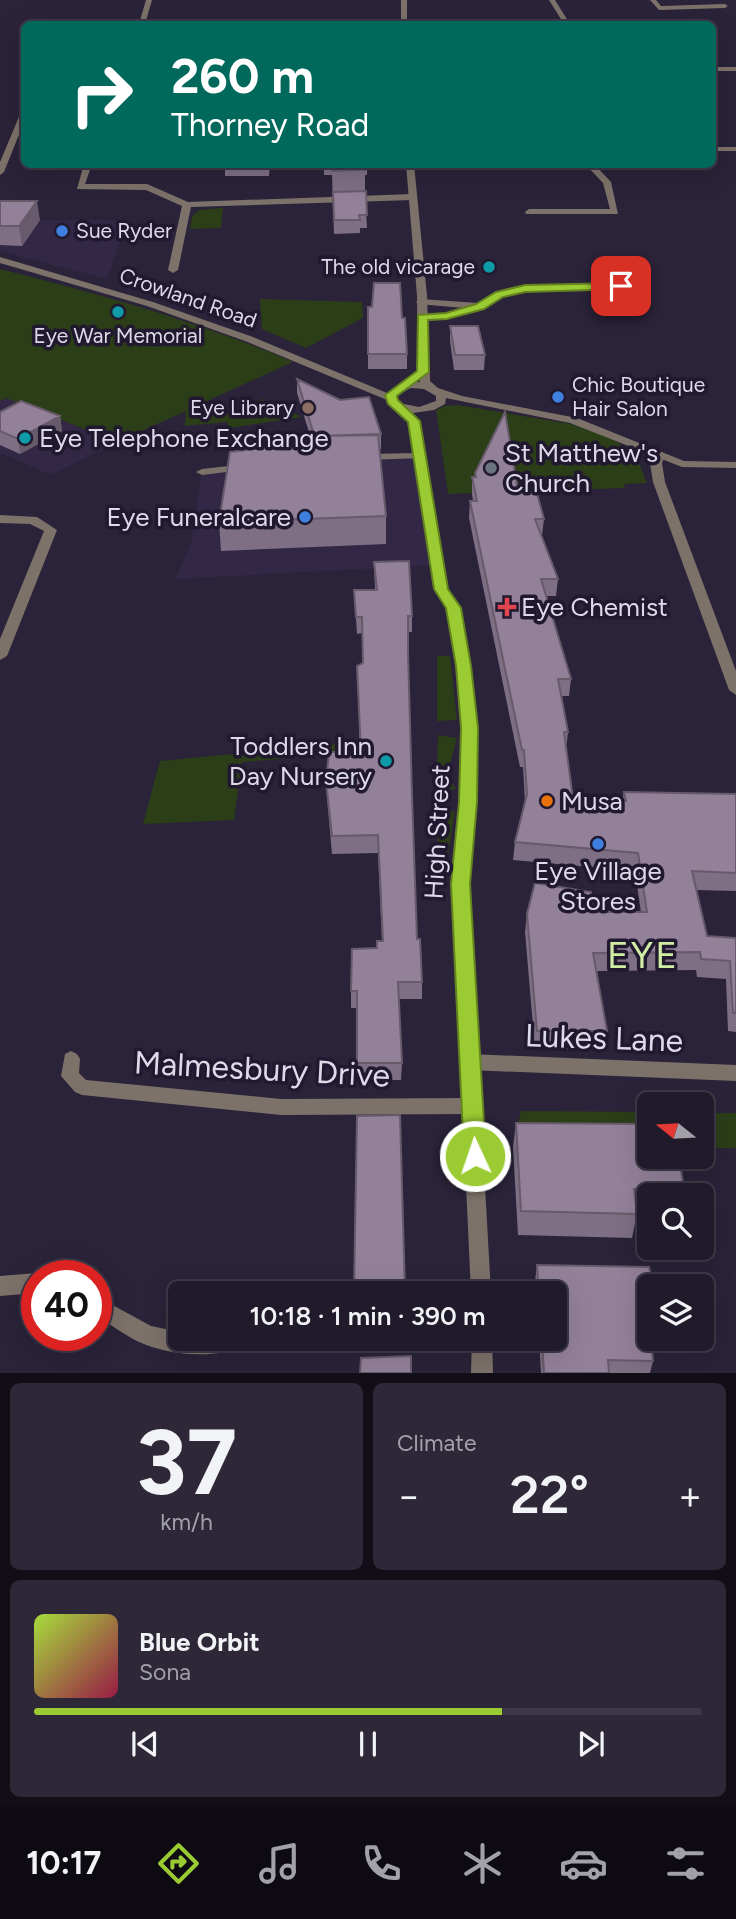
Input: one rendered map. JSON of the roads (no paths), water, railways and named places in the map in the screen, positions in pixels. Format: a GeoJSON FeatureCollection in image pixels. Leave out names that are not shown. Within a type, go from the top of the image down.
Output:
{"type":"FeatureCollection","features":[{"type":"Feature","properties":{"kind":"street"},"geometry":{"type":"LineString","coordinates":[[143,21],[149,0]]}},
{"type":"Feature","properties":{"kind":"street"},"geometry":{"type":"LineString","coordinates":[[404,0],[404,21]]}},
{"type":"Feature","properties":{"kind":"street"},"geometry":{"type":"LineString","coordinates":[[552,0],[565,21]]}},
{"type":"Feature","properties":{"kind":"street"},"geometry":{"type":"LineString","coordinates":[[653,0],[671,19]]}},
{"type":"Feature","properties":{"kind":"street"},"geometry":{"type":"LineString","coordinates":[[659,8],[725,6]]}},
{"type":"Feature","properties":{"kind":"street"},"geometry":{"type":"LineString","coordinates":[[716,69],[736,69]]}},
{"type":"Feature","properties":{"kind":"street"},"geometry":{"type":"LineString","coordinates":[[0,172],[21,121]]}},
{"type":"Feature","properties":{"kind":"street"},"geometry":{"type":"LineString","coordinates":[[716,149],[736,149]]}},
{"type":"Feature","properties":{"kind":"street"},"geometry":{"type":"LineString","coordinates":[[87,168],[80,187],[147,187],[187,205],[413,197]]}},
{"type":"Feature","properties":{"kind":"street"},"geometry":{"type":"LineString","coordinates":[[410,168],[422,317],[423,372],[425,382],[442,398],[437,405]]}},
{"type":"Feature","properties":{"kind":"street"},"geometry":{"type":"LineString","coordinates":[[529,212],[615,212],[607,182],[593,168]]}},
{"type":"Feature","properties":{"kind":"street"},"geometry":{"type":"LineString","coordinates":[[173,270],[187,205]]}},
{"type":"Feature","properties":{"kind":"street","name":"Crowland Road"},"geometry":{"type":"LineString","coordinates":[[0,260],[139,300],[359,383],[397,391]]}},
{"type":"Feature","properties":{"kind":"street"},"geometry":{"type":"LineString","coordinates":[[422,317],[447,316],[480,306],[499,294],[525,289],[621,286]]}},
{"type":"Feature","properties":{"kind":"street"},"geometry":{"type":"LineString","coordinates":[[421,302],[480,306]]}},
{"type":"Feature","properties":{"kind":"street"},"geometry":{"type":"LineString","coordinates":[[397,391],[423,372]]}},
{"type":"Feature","properties":{"kind":"street"},"geometry":{"type":"LineString","coordinates":[[397,391],[418,385],[459,399],[573,420],[682,464],[736,465]]}},
{"type":"Feature","properties":{"kind":"street"},"geometry":{"type":"LineString","coordinates":[[397,391],[400,407],[416,416],[437,405],[459,399]]}},
{"type":"Feature","properties":{"kind":"street","name":"High Street"},"geometry":{"type":"LineString","coordinates":[[416,416],[418,456],[441,589],[454,608],[464,666],[470,728],[468,802],[460,884],[480,1281]]}},
{"type":"Feature","properties":{"kind":"street"},"geometry":{"type":"LineString","coordinates":[[347,458],[418,456]]}},
{"type":"Feature","properties":{"kind":"street"},"geometry":{"type":"LineString","coordinates":[[659,456],[656,463],[659,482],[736,690]]}},
{"type":"Feature","properties":{"kind":"street"},"geometry":{"type":"LineString","coordinates":[[202,472],[255,466]]}},
{"type":"Feature","properties":{"kind":"street"},"geometry":{"type":"LineString","coordinates":[[0,519],[33,520],[51,530],[0,656]]}},
{"type":"Feature","properties":{"kind":"street"},"geometry":{"type":"LineString","coordinates":[[0,615],[15,614]]}},
{"type":"Feature","properties":{"kind":"street","name":"Malmesbury Drive"},"geometry":{"type":"LineString","coordinates":[[71,1059],[70,1076],[82,1087],[281,1107],[472,1106]]}},
{"type":"Feature","properties":{"kind":"street","name":"Lukes Lane"},"geometry":{"type":"LineString","coordinates":[[469,1062],[736,1073]]}},
{"type":"Feature","properties":{"kind":"street"},"geometry":{"type":"LineString","coordinates":[[0,1286],[21,1284]]}},
{"type":"Feature","properties":{"kind":"street"},"geometry":{"type":"LineString","coordinates":[[112,1313],[146,1335],[168,1339]]}},
{"type":"Feature","properties":{"kind":"street"},"geometry":{"type":"LineString","coordinates":[[482,1351],[482,1373]]}},
{"type":"Feature","properties":{"kind":"place","name":"Sue Ryder"},"geometry":{"type":"Point","coordinates":[62,231]}},
{"type":"Feature","properties":{"kind":"place","name":"The old vicarage"},"geometry":{"type":"Point","coordinates":[489,267]}},
{"type":"Feature","properties":{"kind":"place","name":"Eye War Memorial"},"geometry":{"type":"Point","coordinates":[118,312]}},
{"type":"Feature","properties":{"kind":"place","name":"Chic Boutique Hair Salon"},"geometry":{"type":"Point","coordinates":[558,397]}},
{"type":"Feature","properties":{"kind":"place","name":"Eye Library"},"geometry":{"type":"Point","coordinates":[308,408]}},
{"type":"Feature","properties":{"kind":"place","name":"Eye Telephone Exchange"},"geometry":{"type":"Point","coordinates":[25,438]}},
{"type":"Feature","properties":{"kind":"place","name":"St Matthew's Church"},"geometry":{"type":"Point","coordinates":[491,468]}},
{"type":"Feature","properties":{"kind":"place","name":"Eye Funeralcare"},"geometry":{"type":"Point","coordinates":[305,517]}},
{"type":"Feature","properties":{"kind":"place","name":"Eye Chemist"},"geometry":{"type":"Point","coordinates":[507,607]}},
{"type":"Feature","properties":{"kind":"place","name":"Toddlers Inn Day Nursery"},"geometry":{"type":"Point","coordinates":[386,761]}},
{"type":"Feature","properties":{"kind":"place","name":"Musa"},"geometry":{"type":"Point","coordinates":[547,801]}},
{"type":"Feature","properties":{"kind":"place","name":"Eye Village Stores"},"geometry":{"type":"Point","coordinates":[598,844]}},
{"type":"Feature","properties":{"kind":"district","name":"EYE"},"geometry":{"type":"Point","coordinates":[643,955]}}]}
